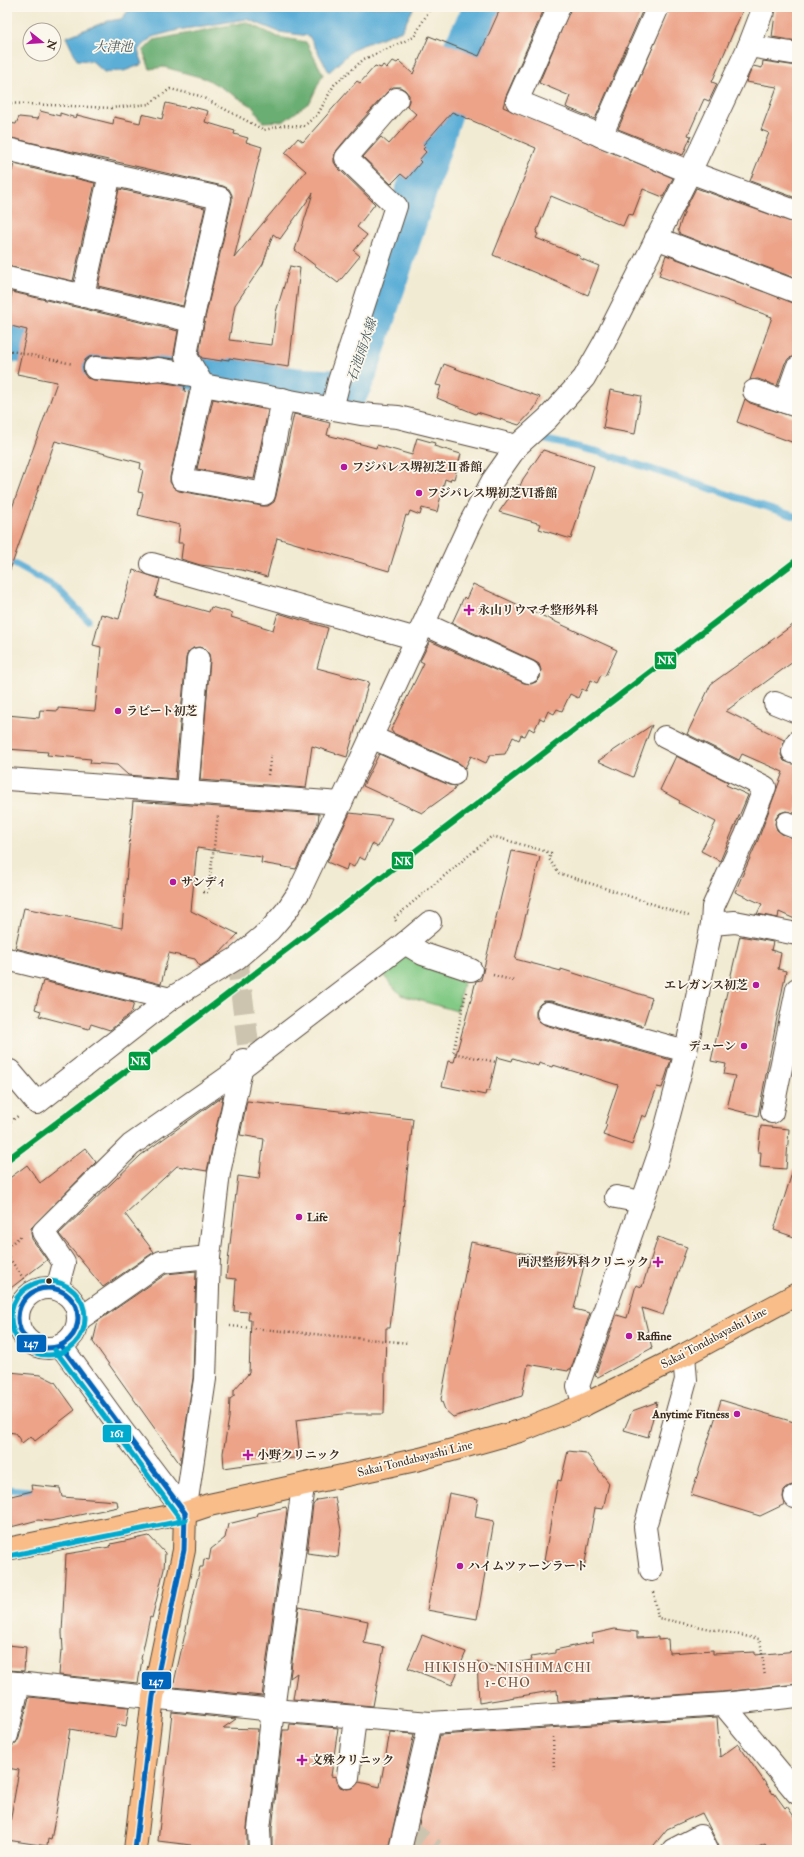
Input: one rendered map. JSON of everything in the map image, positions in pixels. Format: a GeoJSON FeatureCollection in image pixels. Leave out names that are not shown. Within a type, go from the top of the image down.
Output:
{"type":"FeatureCollection","features":[{"type":"Feature","properties":{"kind":"main road","name":"Sakai Tondabayashi Line"},"geometry":{"type":"LineString","coordinates":[[7,1549],[185,1513],[209,1505],[302,1486],[420,1459],[520,1431],[584,1405],[684,1355],[797,1294]]}},
{"type":"Feature","properties":{"kind":"main road"},"geometry":{"type":"LineString","coordinates":[[135,1850],[153,1696],[184,1550],[185,1513]]}},
{"type":"Feature","properties":{"kind":"street"},"geometry":{"type":"LineString","coordinates":[[558,7],[517,101],[690,172],[797,212]]}},
{"type":"Feature","properties":{"kind":"street"},"geometry":{"type":"LineString","coordinates":[[601,136],[658,7]]}},
{"type":"Feature","properties":{"kind":"street"},"geometry":{"type":"LineString","coordinates":[[7,1071],[10,1071],[37,1103],[170,999],[237,958],[274,925],[287,910],[299,892],[469,525],[493,480],[517,446],[548,418],[584,378],[690,172],[749,46],[764,7]]}},
{"type":"Feature","properties":{"kind":"street"},"geometry":{"type":"LineString","coordinates":[[749,46],[797,54]]}},
{"type":"Feature","properties":{"kind":"street"},"geometry":{"type":"LineString","coordinates":[[332,409],[339,381],[396,206],[346,158],[397,99]]}},
{"type":"Feature","properties":{"kind":"street"},"geometry":{"type":"LineString","coordinates":[[7,149],[110,174],[220,198],[192,320],[195,372],[182,479],[264,494],[283,399]]}},
{"type":"Feature","properties":{"kind":"street"},"geometry":{"type":"LineString","coordinates":[[83,295],[110,174]]}},
{"type":"Feature","properties":{"kind":"street"},"geometry":{"type":"LineString","coordinates":[[656,238],[797,292]]}},
{"type":"Feature","properties":{"kind":"street"},"geometry":{"type":"LineString","coordinates":[[7,278],[192,320]]}},
{"type":"Feature","properties":{"kind":"street"},"geometry":{"type":"LineString","coordinates":[[95,368],[138,372],[159,369],[195,372],[283,399],[361,414],[398,417],[517,446]]}},
{"type":"Feature","properties":{"kind":"street"},"geometry":{"type":"LineString","coordinates":[[754,391],[791,404],[797,368]]}},
{"type":"Feature","properties":{"kind":"street"},"geometry":{"type":"LineString","coordinates":[[152,564],[421,631],[529,672]]}},
{"type":"Feature","properties":{"kind":"street"},"geometry":{"type":"LineString","coordinates":[[187,791],[198,659]]}},
{"type":"Feature","properties":{"kind":"street"},"geometry":{"type":"LineString","coordinates":[[775,703],[797,712]]}},
{"type":"Feature","properties":{"kind":"street"},"geometry":{"type":"LineString","coordinates":[[371,737],[454,774]]}},
{"type":"Feature","properties":{"kind":"street"},"geometry":{"type":"LineString","coordinates":[[584,1405],[578,1386],[658,1157],[686,1051],[712,924],[713,907],[746,835],[765,787],[665,738]]}},
{"type":"Feature","properties":{"kind":"street"},"geometry":{"type":"LineString","coordinates":[[797,742],[793,752],[797,753]]}},
{"type":"Feature","properties":{"kind":"street"},"geometry":{"type":"LineString","coordinates":[[7,779],[341,803]]}},
{"type":"Feature","properties":{"kind":"street"},"geometry":{"type":"LineString","coordinates":[[57,1289],[64,1263],[43,1232],[131,1145],[241,1068],[430,922]]}},
{"type":"Feature","properties":{"kind":"street"},"geometry":{"type":"LineString","coordinates":[[712,924],[735,922],[797,934]]}},
{"type":"Feature","properties":{"kind":"street"},"geometry":{"type":"LineString","coordinates":[[407,941],[423,954],[471,970]]}},
{"type":"Feature","properties":{"kind":"street"},"geometry":{"type":"LineString","coordinates":[[7,959],[170,999]]}},
{"type":"Feature","properties":{"kind":"street"},"geometry":{"type":"LineString","coordinates":[[772,1112],[797,989]]}},
{"type":"Feature","properties":{"kind":"street"},"geometry":{"type":"LineString","coordinates":[[548,1013],[686,1051]]}},
{"type":"Feature","properties":{"kind":"street"},"geometry":{"type":"LineString","coordinates":[[185,1513],[205,1379],[209,1256],[219,1173],[241,1068],[248,1044]]}},
{"type":"Feature","properties":{"kind":"street"},"geometry":{"type":"LineString","coordinates":[[616,1197],[642,1202]]}},
{"type":"Feature","properties":{"kind":"street"},"geometry":{"type":"LineString","coordinates":[[78,1320],[161,1262],[209,1256]]}},
{"type":"Feature","properties":{"kind":"street"},"geometry":{"type":"LineString","coordinates":[[47,1288],[57,1289],[66,1294],[73,1301],[77,1310],[77,1328],[73,1335],[61,1346],[51,1349],[41,1349],[32,1345],[24,1338],[12,1320],[19,1310],[22,1301],[33,1292],[47,1288]]}},
{"type":"Feature","properties":{"kind":"street"},"geometry":{"type":"LineString","coordinates":[[61,1346],[185,1513]]}},
{"type":"Feature","properties":{"kind":"street"},"geometry":{"type":"LineString","coordinates":[[651,1570],[645,1528],[686,1380],[684,1355]]}},
{"type":"Feature","properties":{"kind":"street"},"geometry":{"type":"LineString","coordinates":[[260,1850],[259,1829],[302,1486]]}},
{"type":"Feature","properties":{"kind":"street"},"geometry":{"type":"LineString","coordinates":[[7,1735],[13,1683],[153,1696],[273,1710],[430,1723],[723,1704],[797,1696]]}},
{"type":"Feature","properties":{"kind":"street"},"geometry":{"type":"LineString","coordinates":[[723,1704],[797,1793]]}},
{"type":"Feature","properties":{"kind":"street"},"geometry":{"type":"LineString","coordinates":[[348,1777],[355,1717]]}},
{"type":"Feature","properties":{"kind":"street"},"geometry":{"type":"LineString","coordinates":[[400,1850],[430,1723]]}},
{"type":"Feature","properties":{"kind":"street"},"geometry":{"type":"LineString","coordinates":[[673,1850],[700,1836],[708,1850]]}},
{"type":"Feature","properties":{"kind":"path"},"geometry":{"type":"LineString","coordinates":[[7,103],[111,108],[149,104],[170,89],[200,96],[264,130],[285,125],[303,127],[318,114],[334,86],[364,59],[414,37],[431,7]]}},
{"type":"Feature","properties":{"kind":"path"},"geometry":{"type":"LineString","coordinates":[[7,350],[95,368]]}},
{"type":"Feature","properties":{"kind":"path"},"geometry":{"type":"LineString","coordinates":[[203,892],[208,892],[221,794]]}},
{"type":"Feature","properties":{"kind":"path"},"geometry":{"type":"LineString","coordinates":[[407,941],[394,918],[492,836],[551,853],[549,859],[559,873],[712,924]]}},
{"type":"Feature","properties":{"kind":"path"},"geometry":{"type":"LineString","coordinates":[[496,1062],[453,1052],[471,970],[514,981]]}},
{"type":"Feature","properties":{"kind":"path"},"geometry":{"type":"LineString","coordinates":[[7,1255],[33,1292]]}},
{"type":"Feature","properties":{"kind":"path"},"geometry":{"type":"LineString","coordinates":[[207,1323],[410,1343]]}},
{"type":"Feature","properties":{"kind":"path"},"geometry":{"type":"LineString","coordinates":[[651,1570],[658,1618],[759,1639],[762,1646],[767,1699]]}},
{"type":"Feature","properties":{"kind":"path"},"geometry":{"type":"LineString","coordinates":[[552,1715],[554,1770]]}},
{"type":"Feature","properties":{"kind":"green space"},"geometry":{"type":"Polygon","coordinates":[[[246,22],[278,37],[306,42],[323,74],[310,102],[284,121],[263,122],[252,106],[207,79],[164,67],[150,69],[143,51],[154,40],[246,22]]]}},
{"type":"Feature","properties":{"kind":"green space"},"geometry":{"type":"Polygon","coordinates":[[[407,953],[465,973],[457,1011],[401,995],[382,974],[407,953]]]}},
{"type":"Feature","properties":{"kind":"water","name":"大津池"},"geometry":{"type":"Polygon","coordinates":[[[132,7],[414,7],[402,30],[355,48],[329,72],[309,36],[279,32],[247,19],[178,30],[152,37],[138,50],[143,64],[124,71],[104,72],[92,61],[77,60],[66,37],[108,21],[121,19],[132,7]]]}},
{"type":"Feature","properties":{"kind":"building"},"geometry":{"type":"Polygon","coordinates":[[[501,7],[545,7],[506,96],[503,107],[673,178],[663,197],[643,189],[633,215],[628,214],[623,226],[551,196],[536,233],[538,234],[536,238],[580,256],[579,258],[599,266],[588,295],[493,255],[536,148],[452,112],[423,145],[425,147],[423,149],[426,152],[419,160],[421,162],[407,179],[401,174],[391,184],[363,157],[381,137],[389,144],[416,114],[407,106],[409,95],[405,90],[400,87],[393,87],[362,120],[337,150],[334,156],[334,162],[337,167],[375,204],[357,227],[367,235],[354,251],[360,256],[338,283],[295,250],[313,193],[280,239],[273,234],[263,264],[235,305],[229,340],[272,345],[276,312],[290,266],[300,268],[289,367],[229,358],[229,360],[222,359],[222,361],[202,358],[199,354],[204,323],[232,201],[232,195],[229,189],[223,186],[7,137],[7,123],[16,124],[19,117],[38,119],[40,111],[60,116],[60,113],[76,118],[77,115],[113,124],[114,117],[140,123],[142,114],[162,119],[166,103],[188,108],[189,106],[208,111],[205,122],[235,131],[234,134],[248,138],[246,142],[262,147],[234,258],[306,171],[285,153],[298,138],[303,142],[357,81],[360,83],[375,66],[381,68],[383,65],[387,68],[393,61],[397,63],[399,61],[413,74],[429,36],[479,56],[501,7]]]}},
{"type":"Feature","properties":{"kind":"building"},"geometry":{"type":"Polygon","coordinates":[[[571,7],[644,7],[595,119],[566,107],[570,96],[539,83],[571,7]]]}},
{"type":"Feature","properties":{"kind":"building"},"geometry":{"type":"Polygon","coordinates":[[[670,7],[744,7],[712,82],[717,84],[709,101],[704,99],[688,135],[691,136],[683,155],[618,129],[670,7]]]}},
{"type":"Feature","properties":{"kind":"building"},"geometry":{"type":"Polygon","coordinates":[[[776,7],[797,7],[797,41],[772,37],[776,7]]]}},
{"type":"Feature","properties":{"kind":"building"},"geometry":{"type":"Polygon","coordinates":[[[763,61],[797,66],[796,198],[750,181],[769,133],[761,130],[777,87],[746,82],[753,66],[762,68],[763,61]]]}},
{"type":"Feature","properties":{"kind":"building"},"geometry":{"type":"Polygon","coordinates":[[[14,164],[95,183],[73,281],[7,266],[7,187],[14,164]]]}},
{"type":"Feature","properties":{"kind":"building"},"geometry":{"type":"Polygon","coordinates":[[[696,188],[797,224],[797,279],[680,234],[678,230],[685,210],[696,188]]]}},
{"type":"Feature","properties":{"kind":"building"},"geometry":{"type":"Polygon","coordinates":[[[119,189],[205,208],[183,306],[98,286],[119,189]]]}},
{"type":"Feature","properties":{"kind":"building"},"geometry":{"type":"Polygon","coordinates":[[[666,255],[797,304],[797,356],[789,358],[785,363],[777,386],[758,379],[750,380],[772,317],[659,276],[666,255]]]}},
{"type":"Feature","properties":{"kind":"building"},"geometry":{"type":"Polygon","coordinates":[[[12,292],[178,331],[174,354],[175,359],[157,357],[138,359],[96,356],[89,357],[85,360],[83,367],[84,374],[87,378],[94,380],[137,384],[159,382],[185,386],[184,391],[189,392],[170,477],[170,482],[174,488],[179,491],[262,506],[268,506],[274,502],[294,414],[330,423],[327,435],[376,448],[377,445],[412,455],[417,438],[435,443],[434,446],[461,454],[454,479],[451,478],[450,481],[445,479],[437,512],[422,508],[420,515],[410,511],[408,516],[406,515],[389,571],[277,538],[267,577],[242,570],[200,565],[181,559],[183,543],[178,543],[180,525],[138,515],[143,493],[138,492],[143,470],[140,469],[141,463],[55,441],[10,570],[7,569],[7,522],[57,382],[17,374],[27,330],[7,325],[7,313],[12,292]]]}},
{"type":"Feature","properties":{"kind":"building"},"geometry":{"type":"Polygon","coordinates":[[[444,364],[540,397],[534,409],[519,425],[477,412],[476,414],[437,398],[441,386],[436,385],[444,364]]]}},
{"type":"Feature","properties":{"kind":"building"},"geometry":{"type":"Polygon","coordinates":[[[610,390],[641,396],[635,434],[603,428],[610,390]]]}},
{"type":"Feature","properties":{"kind":"building"},"geometry":{"type":"Polygon","coordinates":[[[213,399],[268,410],[254,479],[197,469],[213,399]]]}},
{"type":"Feature","properties":{"kind":"building"},"geometry":{"type":"Polygon","coordinates":[[[745,399],[750,403],[797,418],[797,444],[737,422],[745,399]]]}},
{"type":"Feature","properties":{"kind":"building"},"geometry":{"type":"Polygon","coordinates":[[[543,450],[594,466],[571,539],[539,529],[541,524],[499,512],[518,485],[520,486],[523,479],[543,450]]]}},
{"type":"Feature","properties":{"kind":"building"},"geometry":{"type":"Polygon","coordinates":[[[133,570],[160,579],[155,597],[209,612],[211,607],[232,613],[231,617],[273,630],[278,613],[328,628],[317,668],[369,682],[347,757],[312,746],[306,788],[200,780],[210,660],[209,654],[205,649],[199,647],[193,648],[188,652],[186,658],[175,779],[128,775],[117,765],[90,763],[91,759],[47,755],[48,752],[7,749],[7,715],[39,718],[40,710],[58,711],[58,708],[95,711],[101,647],[93,645],[101,614],[119,619],[133,570]]]}},
{"type":"Feature","properties":{"kind":"building"},"geometry":{"type":"Polygon","coordinates":[[[473,584],[617,650],[605,676],[601,675],[597,683],[591,680],[586,691],[582,689],[578,698],[570,694],[562,711],[557,709],[554,714],[548,711],[544,720],[540,718],[534,731],[529,728],[525,736],[521,735],[519,740],[513,737],[505,754],[490,755],[486,763],[471,756],[465,768],[459,763],[393,733],[391,730],[424,663],[420,661],[430,641],[524,683],[531,684],[540,678],[541,670],[539,664],[452,623],[464,597],[466,599],[473,584]]]}},
{"type":"Feature","properties":{"kind":"building"},"geometry":{"type":"Polygon","coordinates":[[[797,622],[797,659],[726,711],[784,740],[781,755],[784,761],[797,765],[797,814],[786,811],[780,813],[776,818],[775,824],[777,830],[782,834],[797,839],[797,920],[779,912],[778,918],[757,914],[762,904],[735,892],[758,840],[783,772],[742,754],[739,760],[687,734],[711,684],[797,622]]]}},
{"type":"Feature","properties":{"kind":"building"},"geometry":{"type":"Polygon","coordinates":[[[652,725],[633,777],[598,761],[652,725]]]}},
{"type":"Feature","properties":{"kind":"building"},"geometry":{"type":"Polygon","coordinates":[[[379,754],[449,785],[456,786],[454,790],[422,813],[363,786],[379,754]]]}},
{"type":"Feature","properties":{"kind":"building"},"geometry":{"type":"Polygon","coordinates":[[[676,756],[728,782],[726,785],[748,795],[720,861],[701,851],[716,822],[679,803],[680,801],[660,790],[676,756]]]}},
{"type":"Feature","properties":{"kind":"building"},"geometry":{"type":"Polygon","coordinates":[[[133,801],[319,814],[318,823],[296,869],[261,863],[262,857],[197,848],[191,911],[238,934],[217,956],[200,966],[195,959],[169,953],[161,984],[15,948],[24,908],[122,928],[133,801]]]}},
{"type":"Feature","properties":{"kind":"building"},"geometry":{"type":"Polygon","coordinates":[[[350,813],[392,818],[378,847],[372,844],[365,860],[359,857],[354,867],[348,864],[346,870],[327,862],[350,813]]]}},
{"type":"Feature","properties":{"kind":"building"},"geometry":{"type":"Polygon","coordinates":[[[512,851],[540,857],[515,959],[561,971],[561,969],[652,998],[643,1026],[551,1001],[544,1001],[536,1010],[536,1017],[545,1025],[671,1060],[662,1088],[657,1087],[646,1117],[642,1115],[632,1145],[603,1135],[607,1125],[605,1124],[618,1085],[553,1065],[552,1067],[539,1063],[538,1066],[513,1058],[512,1061],[497,1057],[489,1091],[486,1091],[485,1095],[442,1086],[448,1061],[454,1062],[476,981],[481,980],[512,851]]]}},
{"type":"Feature","properties":{"kind":"building"},"geometry":{"type":"Polygon","coordinates":[[[740,936],[773,942],[771,950],[781,953],[778,969],[786,971],[758,1116],[727,1108],[735,1076],[724,1074],[726,1064],[711,1061],[740,936]]]}},
{"type":"Feature","properties":{"kind":"building"},"geometry":{"type":"Polygon","coordinates":[[[43,981],[134,1003],[131,1013],[110,1030],[91,1024],[89,1029],[39,1016],[41,1011],[35,1009],[43,981]]]}},
{"type":"Feature","properties":{"kind":"building"},"geometry":{"type":"Polygon","coordinates":[[[223,1096],[207,1171],[177,1166],[125,1214],[154,1252],[103,1287],[59,1234],[141,1155],[223,1096]]]}},
{"type":"Feature","properties":{"kind":"building"},"geometry":{"type":"Polygon","coordinates":[[[247,1101],[413,1119],[390,1328],[386,1328],[384,1414],[342,1414],[296,1420],[300,1457],[224,1468],[223,1453],[229,1418],[230,1399],[234,1396],[234,1390],[249,1373],[251,1320],[248,1320],[249,1312],[234,1311],[236,1279],[226,1278],[238,1176],[259,1179],[264,1139],[240,1135],[247,1101]]]}},
{"type":"Feature","properties":{"kind":"building"},"geometry":{"type":"Polygon","coordinates":[[[761,1126],[789,1129],[786,1169],[760,1167],[761,1152],[758,1152],[761,1126]]]}},
{"type":"Feature","properties":{"kind":"building"},"geometry":{"type":"Polygon","coordinates":[[[85,1148],[96,1162],[31,1228],[32,1239],[47,1260],[7,1291],[7,1180],[27,1165],[40,1183],[85,1148]]]}},
{"type":"Feature","properties":{"kind":"building"},"geometry":{"type":"Polygon","coordinates":[[[793,1170],[797,1171],[797,1227],[794,1237],[774,1230],[793,1170]]]}},
{"type":"Feature","properties":{"kind":"building"},"geometry":{"type":"Polygon","coordinates":[[[658,1237],[687,1247],[663,1315],[642,1308],[652,1348],[598,1377],[595,1376],[617,1315],[627,1318],[636,1285],[642,1287],[658,1237]]]}},
{"type":"Feature","properties":{"kind":"building"},"geometry":{"type":"Polygon","coordinates":[[[471,1242],[555,1260],[557,1250],[586,1256],[574,1309],[590,1313],[571,1369],[568,1371],[528,1364],[522,1396],[453,1417],[445,1410],[441,1399],[471,1242]]]}},
{"type":"Feature","properties":{"kind":"building"},"geometry":{"type":"Polygon","coordinates":[[[196,1271],[193,1378],[180,1464],[93,1342],[98,1321],[166,1274],[196,1271]]]}},
{"type":"Feature","properties":{"kind":"building"},"geometry":{"type":"Polygon","coordinates":[[[9,1372],[41,1375],[55,1382],[75,1410],[35,1441],[31,1436],[22,1443],[15,1433],[7,1432],[7,1387],[9,1372]]]}},
{"type":"Feature","properties":{"kind":"building"},"geometry":{"type":"Polygon","coordinates":[[[721,1400],[797,1423],[797,1484],[789,1486],[784,1490],[783,1497],[785,1504],[760,1516],[691,1495],[721,1400]]]}},
{"type":"Feature","properties":{"kind":"building"},"geometry":{"type":"Polygon","coordinates":[[[657,1402],[648,1437],[624,1430],[632,1411],[657,1402]]]}},
{"type":"Feature","properties":{"kind":"building"},"geometry":{"type":"Polygon","coordinates":[[[568,1451],[586,1453],[609,1483],[603,1509],[595,1508],[584,1568],[544,1561],[558,1480],[561,1481],[568,1451]]]}},
{"type":"Feature","properties":{"kind":"building"},"geometry":{"type":"Polygon","coordinates":[[[31,1485],[60,1488],[62,1497],[117,1501],[118,1507],[50,1521],[38,1520],[7,1528],[7,1497],[32,1491],[31,1485]]]}},
{"type":"Feature","properties":{"kind":"building","name":"ハイムツァーンラート"},"geometry":{"type":"Polygon","coordinates":[[[449,1493],[478,1499],[475,1517],[494,1521],[477,1619],[427,1610],[449,1493]]]}},
{"type":"Feature","properties":{"kind":"building"},"geometry":{"type":"Polygon","coordinates":[[[335,1497],[341,1530],[338,1557],[307,1553],[313,1505],[317,1500],[335,1497]]]}},
{"type":"Feature","properties":{"kind":"building"},"geometry":{"type":"Polygon","coordinates":[[[286,1507],[287,1510],[262,1696],[173,1687],[200,1567],[203,1567],[204,1559],[209,1560],[211,1549],[225,1538],[228,1524],[256,1517],[257,1513],[286,1507]]]}},
{"type":"Feature","properties":{"kind":"building"},"geometry":{"type":"Polygon","coordinates":[[[149,1536],[165,1553],[164,1569],[152,1618],[150,1617],[141,1659],[138,1683],[59,1675],[61,1650],[63,1650],[62,1633],[66,1554],[110,1547],[111,1544],[149,1536]]]}},
{"type":"Feature","properties":{"kind":"building"},"geometry":{"type":"Polygon","coordinates":[[[299,1607],[368,1621],[364,1643],[384,1647],[373,1706],[293,1699],[297,1673],[290,1678],[299,1607]]]}},
{"type":"Feature","properties":{"kind":"building"},"geometry":{"type":"Polygon","coordinates":[[[615,1629],[637,1632],[637,1638],[658,1637],[658,1640],[668,1639],[669,1653],[713,1650],[713,1654],[755,1652],[755,1655],[797,1651],[797,1684],[722,1692],[558,1702],[557,1690],[479,1703],[477,1661],[491,1667],[532,1660],[531,1657],[555,1653],[555,1650],[593,1642],[592,1634],[615,1629]]]}},
{"type":"Feature","properties":{"kind":"building"},"geometry":{"type":"Polygon","coordinates":[[[422,1635],[466,1652],[452,1685],[408,1668],[422,1635]]]}},
{"type":"Feature","properties":{"kind":"building"},"geometry":{"type":"Polygon","coordinates":[[[8,1645],[26,1647],[24,1671],[7,1670],[8,1645]]]}},
{"type":"Feature","properties":{"kind":"building"},"geometry":{"type":"Polygon","coordinates":[[[29,1697],[129,1707],[126,1726],[118,1724],[115,1737],[70,1729],[51,1840],[48,1839],[47,1846],[7,1840],[19,1770],[7,1768],[7,1747],[16,1744],[19,1738],[29,1697]]]}},
{"type":"Feature","properties":{"kind":"building"},"geometry":{"type":"Polygon","coordinates":[[[172,1712],[236,1719],[223,1728],[258,1729],[247,1828],[247,1850],[191,1850],[191,1845],[158,1841],[172,1712]]]}},
{"type":"Feature","properties":{"kind":"building"},"geometry":{"type":"Polygon","coordinates":[[[717,1717],[720,1757],[738,1744],[773,1794],[774,1793],[785,1808],[787,1806],[797,1821],[797,1850],[769,1850],[765,1844],[752,1850],[721,1850],[702,1813],[667,1829],[650,1850],[413,1850],[440,1735],[717,1717]]]}},
{"type":"Feature","properties":{"kind":"building"},"geometry":{"type":"Polygon","coordinates":[[[290,1724],[338,1728],[331,1776],[336,1777],[340,1787],[347,1789],[353,1788],[359,1782],[380,1787],[390,1732],[414,1734],[388,1850],[272,1850],[272,1829],[283,1730],[289,1730],[290,1724]]]}},
{"type":"Feature","properties":{"kind":"waterway","name":"石池雨水線"},"geometry":{"type":"LineString","coordinates":[[7,340],[79,354],[169,364],[226,377],[296,388],[348,391],[356,374],[462,52],[485,7]]}},
{"type":"Feature","properties":{"kind":"waterway"},"geometry":{"type":"LineString","coordinates":[[542,439],[599,452],[797,517]]}},
{"type":"Feature","properties":{"kind":"waterway"},"geometry":{"type":"LineString","coordinates":[[7,560],[57,588],[88,620]]}},
{"type":"Feature","properties":{"kind":"waterway"},"geometry":{"type":"LineString","coordinates":[[7,1489],[29,1491]]}},
{"type":"Feature","properties":{"kind":"tunnel"},"geometry":{"type":"LineString","coordinates":[[237,958],[248,1044]]}},
{"type":"Feature","properties":{"kind":"tunnel"},"geometry":{"type":"LineString","coordinates":[[405,1828],[435,1850]]}},
{"type":"Feature","properties":{"kind":"transit line","name":"NK"},"geometry":{"type":"LineString","coordinates":[[7,1160],[198,1017],[797,560]]}},
{"type":"Feature","properties":{"kind":"transit line","name":"161"},"geometry":{"type":"LineString","coordinates":[[41,1281],[55,1281],[69,1287],[79,1297],[85,1311],[85,1318],[83,1332],[79,1339],[69,1349],[55,1355],[41,1355],[27,1349],[17,1339],[11,1325],[11,1311],[17,1297],[27,1287],[41,1281]]}},
{"type":"Feature","properties":{"kind":"transit line","name":"147"},"geometry":{"type":"LineString","coordinates":[[42,1288],[54,1288],[65,1293],[73,1301],[78,1312],[78,1318],[76,1330],[65,1343],[54,1348],[42,1348],[31,1343],[23,1335],[18,1324],[18,1312],[23,1301],[31,1293],[42,1288]]}},
{"type":"Feature","properties":{"kind":"transit line","name":"147"},"geometry":{"type":"LineString","coordinates":[[61,1346],[185,1513]]}},
{"type":"Feature","properties":{"kind":"transit line","name":"161"},"geometry":{"type":"LineString","coordinates":[[55,1350],[179,1517]]}},
{"type":"Feature","properties":{"kind":"transit line","name":"147"},"geometry":{"type":"LineString","coordinates":[[135,1850],[153,1697],[184,1550],[185,1513]]}},
{"type":"Feature","properties":{"kind":"transit line","name":"161"},"geometry":{"type":"LineString","coordinates":[[8,1556],[186,1520]]}},
{"type":"Feature","properties":{"kind":"place","name":"フジパレス堺初芝Ⅱ番館"},"geometry":{"type":"Point","coordinates":[344,467]}},
{"type":"Feature","properties":{"kind":"place","name":"フジパレス堺初芝Ⅵ番館"},"geometry":{"type":"Point","coordinates":[419,493]}},
{"type":"Feature","properties":{"kind":"place","name":"永山リウマチ整形外科"},"geometry":{"type":"Point","coordinates":[469,610]}},
{"type":"Feature","properties":{"kind":"place","name":"ラピート初芝"},"geometry":{"type":"Point","coordinates":[118,711]}},
{"type":"Feature","properties":{"kind":"place","name":"サンディ"},"geometry":{"type":"Point","coordinates":[173,882]}},
{"type":"Feature","properties":{"kind":"place","name":"エレガンス初芝"},"geometry":{"type":"Point","coordinates":[756,985]}},
{"type":"Feature","properties":{"kind":"place","name":"デューン"},"geometry":{"type":"Point","coordinates":[744,1046]}},
{"type":"Feature","properties":{"kind":"place","name":"Life"},"geometry":{"type":"Point","coordinates":[299,1217]}},
{"type":"Feature","properties":{"kind":"place","name":"西沢整形外科クリニック"},"geometry":{"type":"Point","coordinates":[658,1262]}},
{"type":"Feature","properties":{"kind":"place","name":"Raffine"},"geometry":{"type":"Point","coordinates":[629,1336]}},
{"type":"Feature","properties":{"kind":"place","name":"Anytime Fitness"},"geometry":{"type":"Point","coordinates":[737,1414]}},
{"type":"Feature","properties":{"kind":"place","name":"小野クリニック"},"geometry":{"type":"Point","coordinates":[248,1455]}},
{"type":"Feature","properties":{"kind":"place","name":"ハイムツァーンラート"},"geometry":{"type":"Point","coordinates":[460,1566]}},
{"type":"Feature","properties":{"kind":"place","name":"文殊クリニック"},"geometry":{"type":"Point","coordinates":[302,1760]}},
{"type":"Feature","properties":{"kind":"district","name":"HIKISHO-NISHIMACHI 1-CHO"},"geometry":{"type":"Point","coordinates":[508,1676]}}]}
